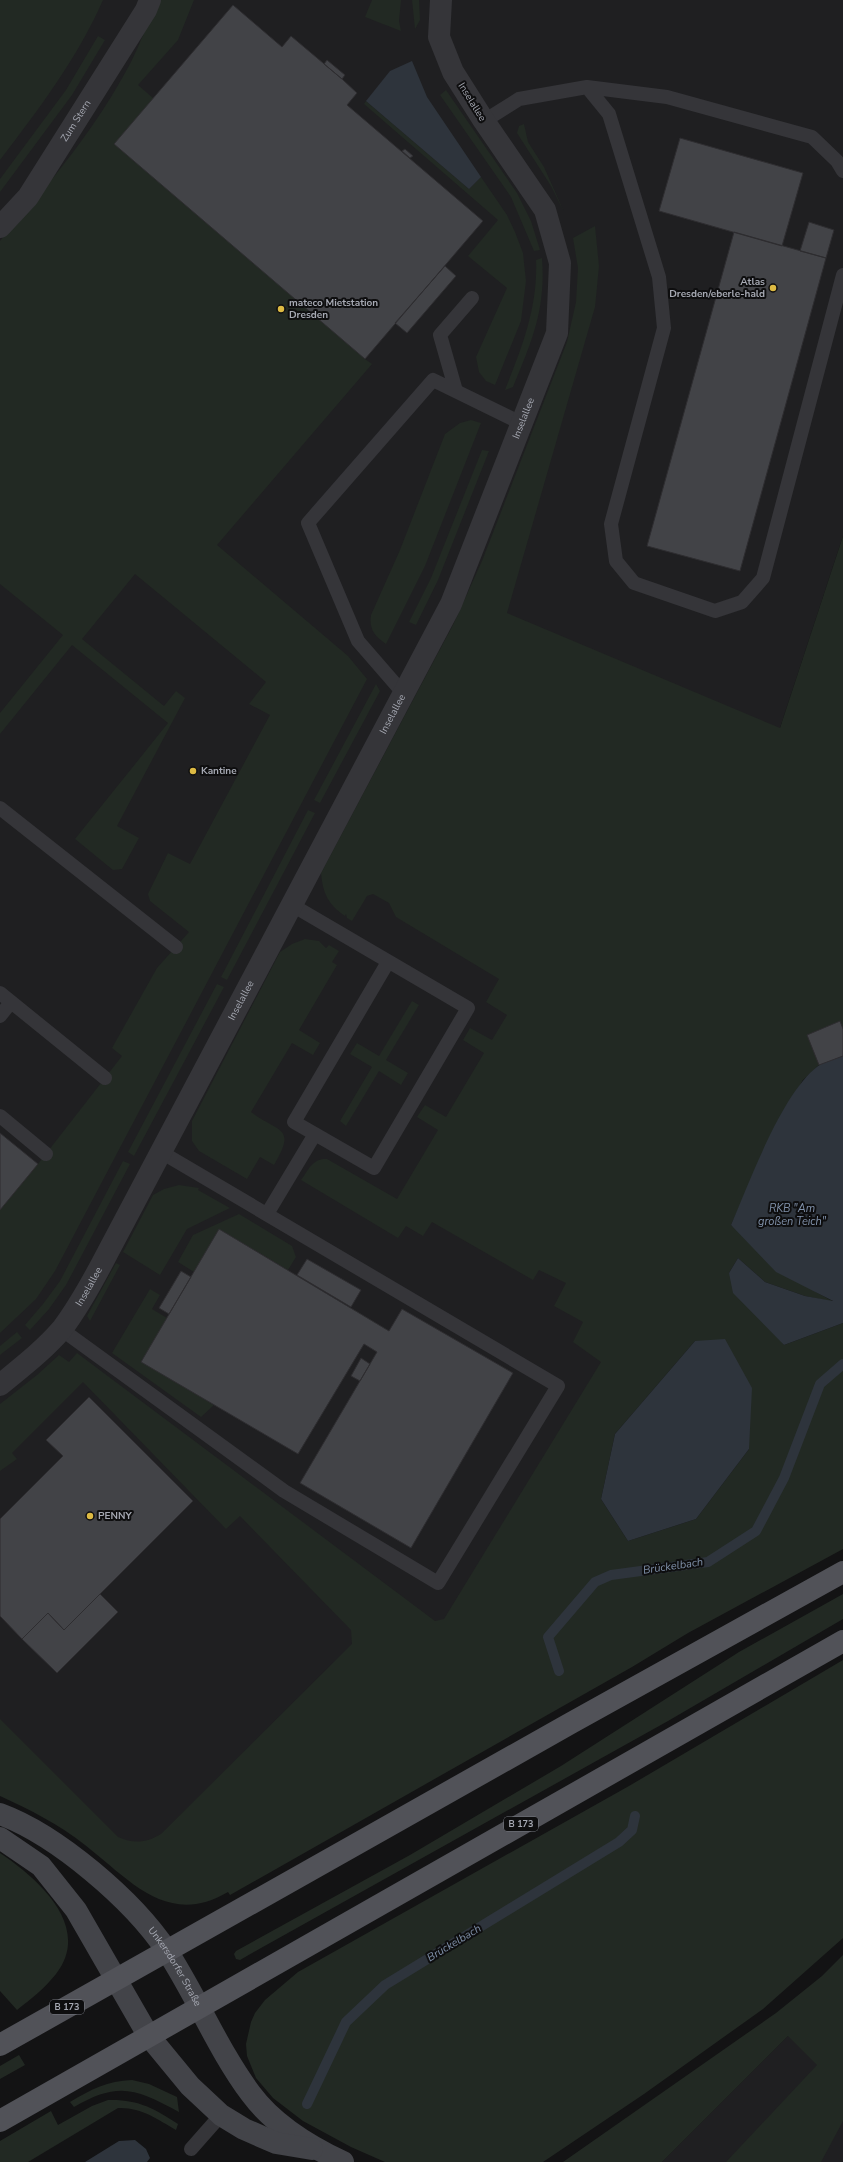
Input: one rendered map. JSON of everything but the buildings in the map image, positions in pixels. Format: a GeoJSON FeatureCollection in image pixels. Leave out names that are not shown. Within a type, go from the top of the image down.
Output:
{"type":"FeatureCollection","features":[{"type":"Feature","properties":{"kind":"main road","name":"B 173"},"geometry":{"type":"LineString","coordinates":[[0,2045],[571,1722],[843,1572]]}},
{"type":"Feature","properties":{"kind":"main road","name":"B 173"},"geometry":{"type":"LineString","coordinates":[[0,2121],[148,2035],[843,1641]]}},
{"type":"Feature","properties":{"kind":"street","name":"Inselallee"},"geometry":{"type":"LineString","coordinates":[[0,1385],[33,1359],[61,1329],[86,1294],[404,694],[451,604],[523,424],[557,333],[560,263],[545,210],[484,121],[454,72],[439,37],[441,0]]}},
{"type":"Feature","properties":{"kind":"street","name":"Zum Stern"},"geometry":{"type":"LineString","coordinates":[[0,227],[28,197],[145,3]]}},
{"type":"Feature","properties":{"kind":"street","name":"Unkersdorfer Straße"},"geometry":{"type":"LineString","coordinates":[[0,1814],[20,1821],[58,1846],[103,1881],[142,1919],[166,1950],[232,2065],[252,2095],[275,2120],[317,2150],[343,2162]]}},
{"type":"Feature","properties":{"kind":"street","name":"Unkersdorfer Straße"},"geometry":{"type":"LineString","coordinates":[[0,1838],[41,1866],[63,1891],[76,1910],[148,2035],[190,2086],[221,2115],[244,2129],[276,2143],[317,2150]]}},
{"type":"Feature","properties":{"kind":"lane"},"geometry":{"type":"LineString","coordinates":[[484,121],[519,100],[587,87],[668,97],[812,137],[837,161],[843,171]]}},
{"type":"Feature","properties":{"kind":"lane"},"geometry":{"type":"LineString","coordinates":[[587,87],[610,114],[660,277],[664,328],[611,524],[616,561],[634,583],[715,611],[742,602],[763,578],[843,275]]}},
{"type":"Feature","properties":{"kind":"lane"},"geometry":{"type":"LineString","coordinates":[[456,391],[440,335],[472,298]]}},
{"type":"Feature","properties":{"kind":"lane"},"geometry":{"type":"LineString","coordinates":[[404,694],[358,641],[308,523],[433,380],[523,424]]}},
{"type":"Feature","properties":{"kind":"lane"},"geometry":{"type":"LineString","coordinates":[[0,808],[176,947]]}},
{"type":"Feature","properties":{"kind":"lane"},"geometry":{"type":"LineString","coordinates":[[292,905],[468,1008],[374,1168],[294,1122],[388,962]]}},
{"type":"Feature","properties":{"kind":"lane"},"geometry":{"type":"LineString","coordinates":[[0,993],[105,1078]]}},
{"type":"Feature","properties":{"kind":"lane"},"geometry":{"type":"LineString","coordinates":[[0,1016],[11,1002]]}},
{"type":"Feature","properties":{"kind":"lane"},"geometry":{"type":"LineString","coordinates":[[0,1116],[46,1154]]}},
{"type":"Feature","properties":{"kind":"lane"},"geometry":{"type":"LineString","coordinates":[[266,1214],[315,1134]]}},
{"type":"Feature","properties":{"kind":"lane"},"geometry":{"type":"LineString","coordinates":[[61,1329],[284,1491],[438,1583],[558,1386],[161,1152]]}},
{"type":"Feature","properties":{"kind":"lane"},"geometry":{"type":"LineString","coordinates":[[191,2149],[221,2115]]}},
{"type":"Feature","properties":{"kind":"shaded area"},"geometry":{"type":"Polygon","coordinates":[[[0,0],[843,0],[843,536],[780,728],[833,816],[539,1546],[212,1883],[0,1787],[0,0]]]}},
{"type":"Feature","properties":{"kind":"shaded area"},"geometry":{"type":"Polygon","coordinates":[[[0,0],[103,0],[93,22],[69,63],[43,103],[0,160],[0,0]]]}},
{"type":"Feature","properties":{"kind":"shaded area"},"geometry":{"type":"Polygon","coordinates":[[[157,0],[194,0],[178,40],[138,85],[153,98],[365,359],[372,364],[217,545],[348,656],[367,679],[55,1271],[36,1299],[0,1333],[0,1210],[38,1164],[122,1056],[112,1048],[157,968],[189,932],[150,901],[148,894],[168,853],[190,864],[270,715],[249,704],[266,682],[135,574],[82,639],[164,706],[176,691],[185,698],[117,826],[139,838],[122,869],[113,870],[75,839],[168,723],[72,645],[0,734],[0,713],[63,635],[0,584],[0,241],[54,177],[103,110],[131,62],[142,39],[157,0]]]}},
{"type":"Feature","properties":{"kind":"shaded area"},"geometry":{"type":"Polygon","coordinates":[[[372,0],[401,0],[399,21],[401,31],[365,17],[372,0]]]}},
{"type":"Feature","properties":{"kind":"shaded area"},"geometry":{"type":"Polygon","coordinates":[[[412,0],[419,0],[420,20],[415,29],[412,0]]]}},
{"type":"Feature","properties":{"kind":"shaded area"},"geometry":{"type":"Polygon","coordinates":[[[98,36],[105,40],[72,95],[0,192],[0,179],[66,90],[98,36]]]}},
{"type":"Feature","properties":{"kind":"shaded area"},"geometry":{"type":"Polygon","coordinates":[[[446,90],[517,193],[531,221],[540,250],[534,251],[511,197],[440,95],[446,90]]]}},
{"type":"Feature","properties":{"kind":"shaded area"},"geometry":{"type":"Polygon","coordinates":[[[366,101],[469,189],[481,177],[507,215],[515,232],[523,253],[526,281],[521,321],[495,385],[486,381],[479,372],[476,357],[507,288],[468,256],[498,220],[364,104],[366,101]]]}},
{"type":"Feature","properties":{"kind":"shaded area"},"geometry":{"type":"Polygon","coordinates":[[[524,124],[528,142],[544,167],[564,212],[551,186],[517,133],[519,126],[524,124]]]}},
{"type":"Feature","properties":{"kind":"shaded area"},"geometry":{"type":"Polygon","coordinates":[[[595,226],[599,266],[595,307],[507,613],[780,728],[843,536],[843,1029],[840,1021],[807,1035],[819,1065],[803,1080],[775,1127],[731,1225],[816,1292],[834,1302],[805,1296],[765,1282],[738,1258],[729,1273],[784,1345],[843,1323],[843,1549],[688,1633],[632,1667],[230,1895],[228,1892],[206,1902],[186,1905],[168,1902],[150,1895],[133,1884],[65,1830],[0,1796],[0,1719],[118,1837],[135,1842],[145,1841],[161,1834],[352,1644],[351,1630],[240,1516],[226,1529],[83,1382],[12,1453],[17,1459],[0,1471],[0,1404],[37,1375],[59,1355],[69,1362],[77,1353],[435,1621],[444,1619],[601,1362],[573,1342],[583,1322],[554,1306],[566,1283],[539,1270],[533,1280],[432,1222],[423,1236],[406,1226],[398,1238],[301,1180],[315,1162],[322,1159],[327,1159],[397,1199],[438,1130],[417,1117],[425,1105],[446,1117],[484,1053],[463,1040],[470,1028],[492,1040],[507,1015],[486,1002],[499,979],[396,917],[389,903],[373,894],[367,896],[352,921],[347,918],[346,914],[345,916],[339,912],[330,903],[323,887],[321,873],[454,623],[482,561],[567,342],[576,302],[578,268],[573,238],[595,226]],[[695,1341],[615,1434],[601,1499],[628,1541],[696,1519],[749,1449],[695,1341]]]}},
{"type":"Feature","properties":{"kind":"shaded area"},"geometry":{"type":"Polygon","coordinates":[[[542,258],[542,293],[540,309],[532,339],[513,387],[505,390],[523,342],[532,310],[536,277],[536,260],[542,258]]]}},
{"type":"Feature","properties":{"kind":"shaded area"},"geometry":{"type":"Polygon","coordinates":[[[471,420],[481,423],[425,566],[386,644],[373,632],[371,615],[400,550],[445,434],[460,423],[471,420]]]}},
{"type":"Feature","properties":{"kind":"shaded area"},"geometry":{"type":"Polygon","coordinates":[[[482,450],[489,451],[438,580],[416,625],[409,622],[431,578],[482,450]]]}},
{"type":"Feature","properties":{"kind":"shaded area"},"geometry":{"type":"Polygon","coordinates":[[[376,684],[380,691],[320,803],[314,800],[376,684]]]}},
{"type":"Feature","properties":{"kind":"shaded area"},"geometry":{"type":"Polygon","coordinates":[[[308,810],[315,813],[227,980],[221,977],[308,810]]]}},
{"type":"Feature","properties":{"kind":"shaded area"},"geometry":{"type":"Polygon","coordinates":[[[305,939],[319,941],[326,948],[329,945],[339,951],[332,962],[337,965],[299,1030],[320,1043],[313,1055],[292,1043],[251,1112],[282,1132],[284,1143],[274,1165],[260,1157],[247,1179],[199,1151],[192,1141],[192,1121],[280,952],[292,944],[305,939]]]}},
{"type":"Feature","properties":{"kind":"shaded area"},"geometry":{"type":"Polygon","coordinates":[[[217,984],[224,987],[134,1156],[128,1152],[217,984]]]}},
{"type":"Feature","properties":{"kind":"shaded area"},"geometry":{"type":"Polygon","coordinates":[[[412,1001],[419,1005],[386,1060],[408,1073],[401,1085],[379,1071],[346,1126],[340,1121],[372,1067],[350,1054],[357,1043],[379,1056],[412,1001]]]}},
{"type":"Feature","properties":{"kind":"shaded area"},"geometry":{"type":"Polygon","coordinates":[[[123,1161],[130,1164],[66,1285],[49,1309],[30,1330],[25,1325],[60,1281],[123,1161]]]}},
{"type":"Feature","properties":{"kind":"shaded area"},"geometry":{"type":"Polygon","coordinates":[[[179,1185],[199,1188],[198,1190],[230,1208],[187,1229],[160,1275],[123,1252],[153,1195],[164,1189],[179,1185]]]}},
{"type":"Feature","properties":{"kind":"shaded area"},"geometry":{"type":"Polygon","coordinates":[[[239,1214],[292,1246],[296,1257],[288,1270],[219,1229],[194,1272],[178,1262],[193,1235],[239,1214]]]}},
{"type":"Feature","properties":{"kind":"shaded area"},"geometry":{"type":"Polygon","coordinates":[[[116,1263],[120,1265],[90,1321],[87,1316],[116,1263]]]}},
{"type":"Feature","properties":{"kind":"shaded area"},"geometry":{"type":"Polygon","coordinates":[[[150,1289],[160,1295],[152,1309],[167,1318],[142,1362],[214,1405],[201,1417],[112,1353],[150,1289]]]}},
{"type":"Feature","properties":{"kind":"shaded area"},"geometry":{"type":"Polygon","coordinates":[[[17,1332],[22,1338],[0,1355],[0,1346],[17,1332]]]}},
{"type":"Feature","properties":{"kind":"shaded area"},"geometry":{"type":"Polygon","coordinates":[[[843,1594],[843,1619],[668,1721],[240,1960],[236,1959],[234,1954],[236,1951],[410,1855],[561,1766],[739,1652],[843,1594]]]}},
{"type":"Feature","properties":{"kind":"shaded area"},"geometry":{"type":"Polygon","coordinates":[[[843,1660],[843,1938],[763,2009],[644,2094],[543,2162],[385,2162],[351,2147],[303,2121],[273,2098],[256,2078],[247,2056],[246,2044],[251,2022],[255,2013],[265,2000],[298,1972],[629,1786],[843,1660]]]}},
{"type":"Feature","properties":{"kind":"shaded area"},"geometry":{"type":"Polygon","coordinates":[[[0,1853],[30,1876],[56,1905],[64,1921],[68,1938],[66,1956],[56,1974],[43,1989],[17,2010],[0,1991],[0,1853]]]}},
{"type":"Feature","properties":{"kind":"shaded area"},"geometry":{"type":"Polygon","coordinates":[[[843,1955],[843,2121],[821,2162],[726,2162],[817,2065],[788,2036],[662,2162],[563,2162],[776,2013],[822,1976],[843,1955]]]}},
{"type":"Feature","properties":{"kind":"shaded area"},"geometry":{"type":"Polygon","coordinates":[[[788,2036],[843,2036],[843,2162],[662,2162],[788,2036]]]}},
{"type":"Feature","properties":{"kind":"shaded area"},"geometry":{"type":"Polygon","coordinates":[[[19,2055],[25,2065],[0,2079],[0,2066],[19,2055]]]}},
{"type":"Feature","properties":{"kind":"shaded area"},"geometry":{"type":"Polygon","coordinates":[[[132,2080],[149,2084],[177,2097],[179,2112],[139,2093],[127,2091],[116,2091],[103,2094],[74,2107],[70,2102],[100,2086],[132,2080]]]}},
{"type":"Feature","properties":{"kind":"shaded area"},"geometry":{"type":"Polygon","coordinates":[[[108,2100],[128,2101],[153,2109],[178,2124],[176,2130],[155,2118],[134,2109],[118,2108],[28,2162],[0,2162],[0,2141],[51,2111],[58,2125],[92,2106],[108,2100]]]}},
{"type":"Feature","properties":{"kind":"water"},"geometry":{"type":"Polygon","coordinates":[[[412,61],[427,97],[481,177],[469,189],[366,101],[390,71],[412,61]]]}},
{"type":"Feature","properties":{"kind":"water","name":"RKB \"Am großen Teich\""},"geometry":{"type":"Polygon","coordinates":[[[843,1056],[843,1323],[784,1345],[733,1293],[729,1273],[738,1258],[765,1282],[805,1296],[833,1301],[776,1272],[731,1225],[757,1163],[779,1117],[791,1097],[804,1079],[818,1066],[827,1061],[843,1056]]]}},
{"type":"Feature","properties":{"kind":"water"},"geometry":{"type":"Polygon","coordinates":[[[725,1339],[752,1388],[749,1449],[696,1519],[628,1541],[601,1499],[615,1434],[695,1341],[725,1339]]]}},
{"type":"Feature","properties":{"kind":"water"},"geometry":{"type":"Polygon","coordinates":[[[135,2140],[146,2149],[150,2158],[147,2162],[85,2162],[119,2141],[135,2140]]]}},
{"type":"Feature","properties":{"kind":"waterway","name":"Brückelbach"},"geometry":{"type":"LineString","coordinates":[[559,1671],[548,1637],[595,1582],[611,1575],[708,1562],[756,1531],[784,1478],[820,1384],[843,1364]]}},
{"type":"Feature","properties":{"kind":"waterway","name":"Brückelbach"},"geometry":{"type":"LineString","coordinates":[[307,2104],[346,2022],[385,1985],[619,1842],[632,1830],[635,1816]]}},
{"type":"Feature","properties":{"kind":"place","name":"Atlas Dresden/eberle-hald"},"geometry":{"type":"Point","coordinates":[773,288]}},
{"type":"Feature","properties":{"kind":"place","name":"mateco Mietstation Dresden"},"geometry":{"type":"Point","coordinates":[281,309]}},
{"type":"Feature","properties":{"kind":"place","name":"Kantine"},"geometry":{"type":"Point","coordinates":[193,771]}},
{"type":"Feature","properties":{"kind":"place","name":"PENNY"},"geometry":{"type":"Point","coordinates":[90,1516]}}]}
